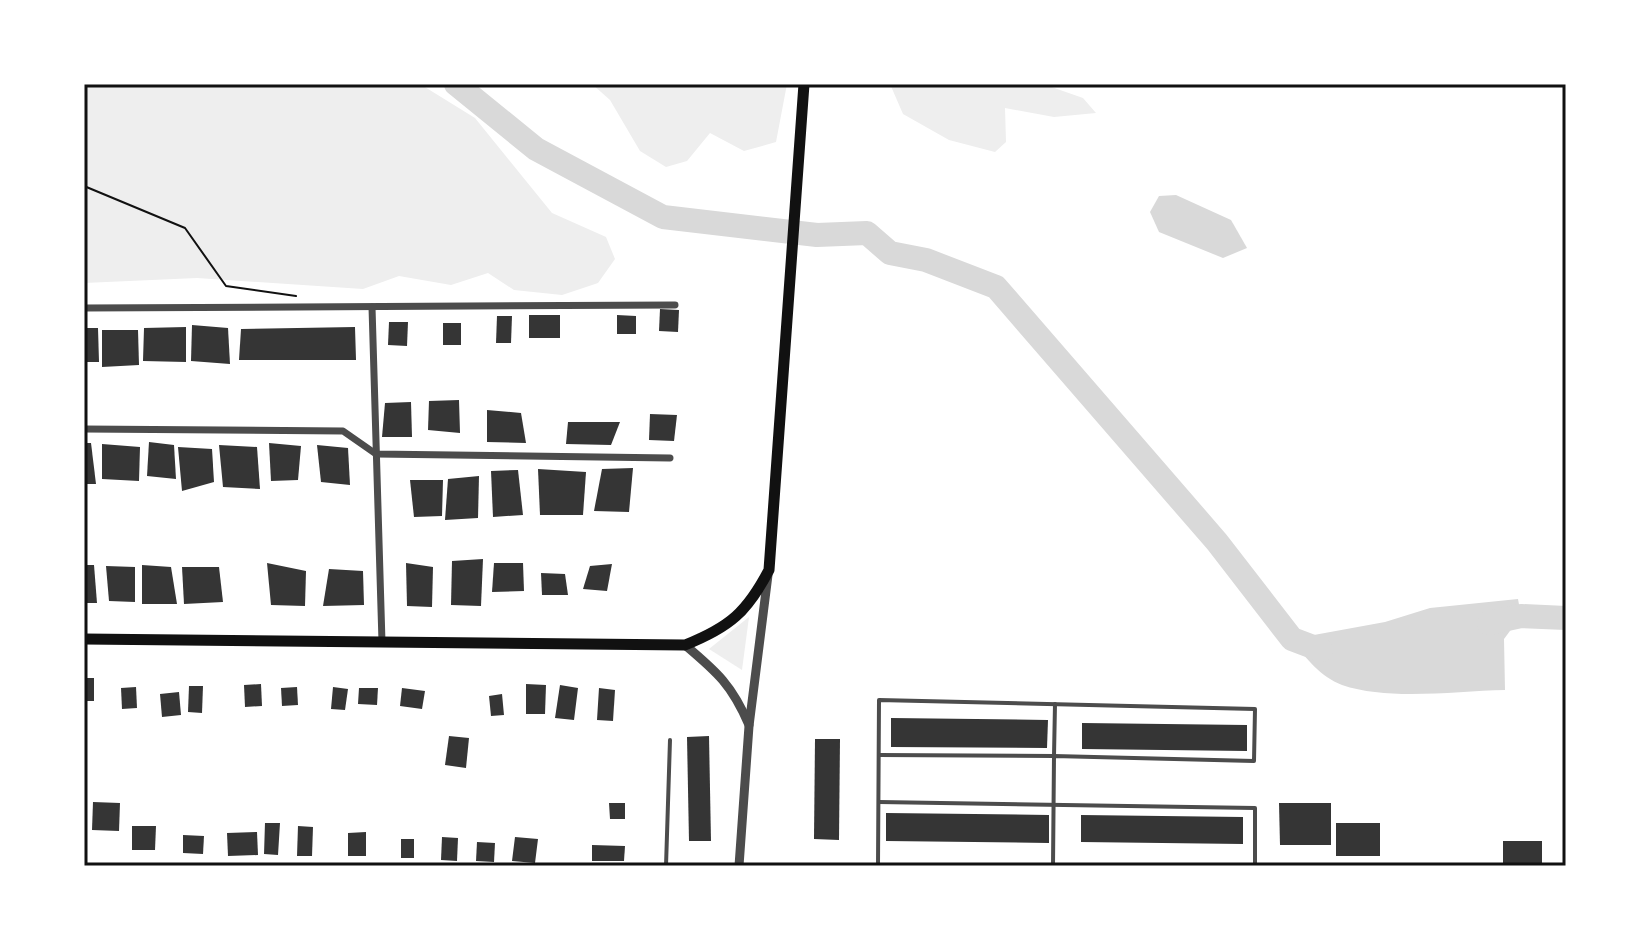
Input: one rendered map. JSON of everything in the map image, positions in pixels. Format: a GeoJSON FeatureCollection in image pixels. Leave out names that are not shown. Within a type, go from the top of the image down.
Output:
{"type":"FeatureCollection","features":[{"type":"Feature","properties":{"kind":"main road"},"geometry":{"type":"LineString","coordinates":[[84,639],[685,645],[711,634],[733,619],[752,601],[769,570],[804,84]]}},
{"type":"Feature","properties":{"kind":"street"},"geometry":{"type":"LineString","coordinates":[[84,308],[675,305]]}},
{"type":"Feature","properties":{"kind":"street"},"geometry":{"type":"LineString","coordinates":[[372,307],[382,642]]}},
{"type":"Feature","properties":{"kind":"street"},"geometry":{"type":"LineString","coordinates":[[84,429],[343,431],[376,454],[670,458]]}},
{"type":"Feature","properties":{"kind":"street"},"geometry":{"type":"LineString","coordinates":[[739,866],[749,726],[769,570]]}},
{"type":"Feature","properties":{"kind":"street"},"geometry":{"type":"LineString","coordinates":[[685,645],[737,696],[749,726]]}},
{"type":"Feature","properties":{"kind":"lane"},"geometry":{"type":"LineString","coordinates":[[878,866],[879,700],[1255,709],[1254,761],[879,755]]}},
{"type":"Feature","properties":{"kind":"lane"},"geometry":{"type":"LineString","coordinates":[[1053,866],[1055,704]]}},
{"type":"Feature","properties":{"kind":"lane"},"geometry":{"type":"LineString","coordinates":[[666,866],[670,740]]}},
{"type":"Feature","properties":{"kind":"lane"},"geometry":{"type":"LineString","coordinates":[[879,802],[1255,808],[1255,866]]}},
{"type":"Feature","properties":{"kind":"path"},"geometry":{"type":"LineString","coordinates":[[84,186],[185,228],[226,286],[299,296]]}},
{"type":"Feature","properties":{"kind":"shaded area"},"geometry":{"type":"Polygon","coordinates":[[[420,84],[475,118],[552,213],[606,237],[615,259],[598,283],[562,295],[514,290],[488,273],[451,285],[399,276],[363,289],[197,278],[84,283],[84,85],[420,84]]]}},
{"type":"Feature","properties":{"kind":"shaded area"},"geometry":{"type":"Polygon","coordinates":[[[592,84],[787,84],[776,142],[744,151],[710,133],[687,161],[666,167],[640,151],[610,100],[592,84]]]}},
{"type":"Feature","properties":{"kind":"shaded area"},"geometry":{"type":"Polygon","coordinates":[[[890,84],[1043,84],[1083,98],[1096,113],[1054,117],[1005,108],[1006,142],[995,152],[949,140],[903,114],[890,84]]]}},
{"type":"Feature","properties":{"kind":"shaded area"},"geometry":{"type":"Polygon","coordinates":[[[1176,195],[1231,220],[1247,248],[1223,258],[1159,232],[1150,212],[1159,196],[1176,195]]]}},
{"type":"Feature","properties":{"kind":"shaded area"},"geometry":{"type":"Polygon","coordinates":[[[1518,599],[1521,616],[1504,639],[1505,690],[1401,694],[1360,690],[1342,685],[1320,672],[1292,639],[1385,622],[1430,608],[1518,599]]]}},
{"type":"Feature","properties":{"kind":"shaded area"},"geometry":{"type":"Polygon","coordinates":[[[749,617],[742,670],[709,649],[749,617]]]}},
{"type":"Feature","properties":{"kind":"building"},"geometry":{"type":"Polygon","coordinates":[[[660,309],[679,310],[678,332],[659,331],[660,309]]]}},
{"type":"Feature","properties":{"kind":"building"},"geometry":{"type":"Polygon","coordinates":[[[529,315],[560,315],[560,338],[529,338],[529,315]]]}},
{"type":"Feature","properties":{"kind":"building"},"geometry":{"type":"Polygon","coordinates":[[[617,315],[636,316],[636,334],[617,334],[617,315]]]}},
{"type":"Feature","properties":{"kind":"building"},"geometry":{"type":"Polygon","coordinates":[[[497,316],[512,316],[511,343],[496,343],[497,316]]]}},
{"type":"Feature","properties":{"kind":"building"},"geometry":{"type":"Polygon","coordinates":[[[389,322],[408,322],[407,346],[388,345],[389,322]]]}},
{"type":"Feature","properties":{"kind":"building"},"geometry":{"type":"Polygon","coordinates":[[[443,323],[461,323],[461,345],[443,345],[443,323]]]}},
{"type":"Feature","properties":{"kind":"building"},"geometry":{"type":"Polygon","coordinates":[[[192,325],[228,328],[230,364],[191,361],[192,325]]]}},
{"type":"Feature","properties":{"kind":"building"},"geometry":{"type":"Polygon","coordinates":[[[186,327],[186,362],[143,361],[144,328],[186,327]]]}},
{"type":"Feature","properties":{"kind":"building"},"geometry":{"type":"Polygon","coordinates":[[[355,327],[356,360],[239,360],[241,329],[355,327]]]}},
{"type":"Feature","properties":{"kind":"building"},"geometry":{"type":"Polygon","coordinates":[[[84,328],[98,328],[99,362],[84,362],[84,328]]]}},
{"type":"Feature","properties":{"kind":"building"},"geometry":{"type":"Polygon","coordinates":[[[102,330],[138,330],[139,365],[102,367],[102,330]]]}},
{"type":"Feature","properties":{"kind":"building"},"geometry":{"type":"Polygon","coordinates":[[[459,400],[460,433],[428,430],[429,401],[459,400]]]}},
{"type":"Feature","properties":{"kind":"building"},"geometry":{"type":"Polygon","coordinates":[[[411,402],[412,437],[382,437],[385,403],[411,402]]]}},
{"type":"Feature","properties":{"kind":"building"},"geometry":{"type":"Polygon","coordinates":[[[487,410],[521,413],[526,443],[487,442],[487,410]]]}},
{"type":"Feature","properties":{"kind":"building"},"geometry":{"type":"Polygon","coordinates":[[[650,414],[677,415],[674,441],[649,440],[650,414]]]}},
{"type":"Feature","properties":{"kind":"building"},"geometry":{"type":"Polygon","coordinates":[[[568,422],[620,422],[611,445],[566,444],[568,422]]]}},
{"type":"Feature","properties":{"kind":"building"},"geometry":{"type":"Polygon","coordinates":[[[149,442],[174,445],[176,479],[147,476],[149,442]]]}},
{"type":"Feature","properties":{"kind":"building"},"geometry":{"type":"Polygon","coordinates":[[[84,443],[91,443],[96,484],[84,484],[84,443]]]}},
{"type":"Feature","properties":{"kind":"building"},"geometry":{"type":"Polygon","coordinates":[[[269,443],[301,446],[298,480],[271,481],[269,443]]]}},
{"type":"Feature","properties":{"kind":"building"},"geometry":{"type":"Polygon","coordinates":[[[102,444],[140,447],[139,481],[102,479],[102,444]]]}},
{"type":"Feature","properties":{"kind":"building"},"geometry":{"type":"Polygon","coordinates":[[[219,445],[257,447],[260,489],[223,487],[219,445]]]}},
{"type":"Feature","properties":{"kind":"building"},"geometry":{"type":"Polygon","coordinates":[[[317,445],[348,448],[350,485],[321,482],[317,445]]]}},
{"type":"Feature","properties":{"kind":"building"},"geometry":{"type":"Polygon","coordinates":[[[178,447],[212,449],[214,482],[182,491],[178,447]]]}},
{"type":"Feature","properties":{"kind":"building"},"geometry":{"type":"Polygon","coordinates":[[[633,468],[629,512],[594,511],[602,469],[633,468]]]}},
{"type":"Feature","properties":{"kind":"building"},"geometry":{"type":"Polygon","coordinates":[[[538,469],[586,472],[583,515],[540,515],[538,469]]]}},
{"type":"Feature","properties":{"kind":"building"},"geometry":{"type":"Polygon","coordinates":[[[518,470],[523,515],[493,517],[491,471],[518,470]]]}},
{"type":"Feature","properties":{"kind":"building"},"geometry":{"type":"Polygon","coordinates":[[[479,476],[478,518],[445,520],[448,479],[479,476]]]}},
{"type":"Feature","properties":{"kind":"building"},"geometry":{"type":"Polygon","coordinates":[[[410,480],[443,480],[442,516],[414,517],[410,480]]]}},
{"type":"Feature","properties":{"kind":"building"},"geometry":{"type":"Polygon","coordinates":[[[483,559],[481,606],[451,605],[452,561],[483,559]]]}},
{"type":"Feature","properties":{"kind":"building"},"geometry":{"type":"Polygon","coordinates":[[[267,563],[306,571],[305,606],[271,605],[267,563]]]}},
{"type":"Feature","properties":{"kind":"building"},"geometry":{"type":"Polygon","coordinates":[[[406,563],[433,567],[432,607],[407,606],[406,563]]]}},
{"type":"Feature","properties":{"kind":"building"},"geometry":{"type":"Polygon","coordinates":[[[494,563],[523,563],[524,591],[492,592],[494,563]]]}},
{"type":"Feature","properties":{"kind":"building"},"geometry":{"type":"Polygon","coordinates":[[[612,564],[607,591],[583,589],[590,566],[612,564]]]}},
{"type":"Feature","properties":{"kind":"building"},"geometry":{"type":"Polygon","coordinates":[[[84,565],[94,565],[97,603],[84,603],[84,565]]]}},
{"type":"Feature","properties":{"kind":"building"},"geometry":{"type":"Polygon","coordinates":[[[142,565],[171,567],[177,604],[142,604],[142,565]]]}},
{"type":"Feature","properties":{"kind":"building"},"geometry":{"type":"Polygon","coordinates":[[[106,566],[135,567],[135,602],[109,601],[106,566]]]}},
{"type":"Feature","properties":{"kind":"building"},"geometry":{"type":"Polygon","coordinates":[[[182,567],[219,567],[223,602],[184,604],[182,567]]]}},
{"type":"Feature","properties":{"kind":"building"},"geometry":{"type":"Polygon","coordinates":[[[329,569],[363,571],[364,605],[323,606],[329,569]]]}},
{"type":"Feature","properties":{"kind":"building"},"geometry":{"type":"Polygon","coordinates":[[[541,573],[565,574],[568,595],[542,595],[541,573]]]}},
{"type":"Feature","properties":{"kind":"building"},"geometry":{"type":"Polygon","coordinates":[[[84,678],[94,678],[94,701],[84,701],[84,678]]]}},
{"type":"Feature","properties":{"kind":"building"},"geometry":{"type":"Polygon","coordinates":[[[261,684],[262,706],[245,707],[244,685],[261,684]]]}},
{"type":"Feature","properties":{"kind":"building"},"geometry":{"type":"Polygon","coordinates":[[[526,684],[546,685],[545,714],[526,714],[526,684]]]}},
{"type":"Feature","properties":{"kind":"building"},"geometry":{"type":"Polygon","coordinates":[[[560,685],[578,688],[574,720],[555,718],[560,685]]]}},
{"type":"Feature","properties":{"kind":"building"},"geometry":{"type":"Polygon","coordinates":[[[189,686],[203,686],[202,713],[188,712],[189,686]]]}},
{"type":"Feature","properties":{"kind":"building"},"geometry":{"type":"Polygon","coordinates":[[[136,687],[137,708],[122,709],[121,688],[136,687]]]}},
{"type":"Feature","properties":{"kind":"building"},"geometry":{"type":"Polygon","coordinates":[[[297,687],[298,705],[282,706],[281,688],[297,687]]]}},
{"type":"Feature","properties":{"kind":"building"},"geometry":{"type":"Polygon","coordinates":[[[333,687],[348,689],[345,710],[331,709],[333,687]]]}},
{"type":"Feature","properties":{"kind":"building"},"geometry":{"type":"Polygon","coordinates":[[[359,688],[378,688],[377,705],[358,704],[359,688]]]}},
{"type":"Feature","properties":{"kind":"building"},"geometry":{"type":"Polygon","coordinates":[[[402,688],[425,691],[422,709],[400,706],[402,688]]]}},
{"type":"Feature","properties":{"kind":"building"},"geometry":{"type":"Polygon","coordinates":[[[599,688],[615,690],[613,721],[597,720],[599,688]]]}},
{"type":"Feature","properties":{"kind":"building"},"geometry":{"type":"Polygon","coordinates":[[[179,692],[181,715],[162,717],[160,694],[179,692]]]}},
{"type":"Feature","properties":{"kind":"building"},"geometry":{"type":"Polygon","coordinates":[[[502,694],[504,715],[491,716],[489,696],[502,694]]]}},
{"type":"Feature","properties":{"kind":"building"},"geometry":{"type":"Polygon","coordinates":[[[891,718],[1048,720],[1047,748],[891,747],[891,718]]]}},
{"type":"Feature","properties":{"kind":"building"},"geometry":{"type":"Polygon","coordinates":[[[1082,723],[1247,725],[1247,751],[1082,749],[1082,723]]]}},
{"type":"Feature","properties":{"kind":"building"},"geometry":{"type":"Polygon","coordinates":[[[449,736],[469,738],[466,768],[445,765],[449,736]]]}},
{"type":"Feature","properties":{"kind":"building"},"geometry":{"type":"Polygon","coordinates":[[[709,736],[711,841],[689,841],[687,737],[709,736]]]}},
{"type":"Feature","properties":{"kind":"building"},"geometry":{"type":"Polygon","coordinates":[[[815,739],[840,739],[839,840],[814,839],[815,739]]]}},
{"type":"Feature","properties":{"kind":"building"},"geometry":{"type":"Polygon","coordinates":[[[93,802],[120,803],[119,831],[92,830],[93,802]]]}},
{"type":"Feature","properties":{"kind":"building"},"geometry":{"type":"Polygon","coordinates":[[[609,803],[625,803],[625,819],[610,819],[609,803]]]}},
{"type":"Feature","properties":{"kind":"building"},"geometry":{"type":"Polygon","coordinates":[[[1279,803],[1331,803],[1331,845],[1280,845],[1279,803]]]}},
{"type":"Feature","properties":{"kind":"building"},"geometry":{"type":"Polygon","coordinates":[[[886,813],[1049,815],[1049,843],[886,841],[886,813]]]}},
{"type":"Feature","properties":{"kind":"building"},"geometry":{"type":"Polygon","coordinates":[[[1081,815],[1243,817],[1243,844],[1081,842],[1081,815]]]}},
{"type":"Feature","properties":{"kind":"building"},"geometry":{"type":"Polygon","coordinates":[[[265,823],[280,823],[278,855],[264,854],[265,823]]]}},
{"type":"Feature","properties":{"kind":"building"},"geometry":{"type":"Polygon","coordinates":[[[1336,823],[1380,823],[1380,856],[1336,856],[1336,823]]]}},
{"type":"Feature","properties":{"kind":"building"},"geometry":{"type":"Polygon","coordinates":[[[132,826],[156,826],[155,850],[132,850],[132,826]]]}},
{"type":"Feature","properties":{"kind":"building"},"geometry":{"type":"Polygon","coordinates":[[[298,826],[313,827],[312,856],[297,856],[298,826]]]}},
{"type":"Feature","properties":{"kind":"building"},"geometry":{"type":"Polygon","coordinates":[[[257,832],[258,855],[228,856],[227,833],[257,832]]]}},
{"type":"Feature","properties":{"kind":"building"},"geometry":{"type":"Polygon","coordinates":[[[366,832],[366,856],[348,856],[348,833],[366,832]]]}},
{"type":"Feature","properties":{"kind":"building"},"geometry":{"type":"Polygon","coordinates":[[[183,835],[204,836],[203,854],[183,853],[183,835]]]}},
{"type":"Feature","properties":{"kind":"building"},"geometry":{"type":"Polygon","coordinates":[[[442,837],[458,838],[457,861],[441,860],[442,837]]]}},
{"type":"Feature","properties":{"kind":"building"},"geometry":{"type":"Polygon","coordinates":[[[515,837],[538,839],[535,863],[512,861],[515,837]]]}},
{"type":"Feature","properties":{"kind":"building"},"geometry":{"type":"Polygon","coordinates":[[[401,839],[414,839],[414,858],[401,858],[401,839]]]}},
{"type":"Feature","properties":{"kind":"building"},"geometry":{"type":"Polygon","coordinates":[[[1503,841],[1542,841],[1542,866],[1503,865],[1503,841]]]}},
{"type":"Feature","properties":{"kind":"building"},"geometry":{"type":"Polygon","coordinates":[[[477,842],[495,843],[494,862],[476,861],[477,842]]]}},
{"type":"Feature","properties":{"kind":"building"},"geometry":{"type":"Polygon","coordinates":[[[592,845],[625,846],[624,861],[592,861],[592,845]]]}},
{"type":"Feature","properties":{"kind":"waterway"},"geometry":{"type":"LineString","coordinates":[[456,84],[536,149],[663,217],[817,235],[867,233],[890,253],[926,260],[996,287],[1217,542],[1292,639],[1321,650]]}},
{"type":"Feature","properties":{"kind":"waterway"},"geometry":{"type":"LineString","coordinates":[[1489,623],[1521,616],[1566,618]]}}]}
